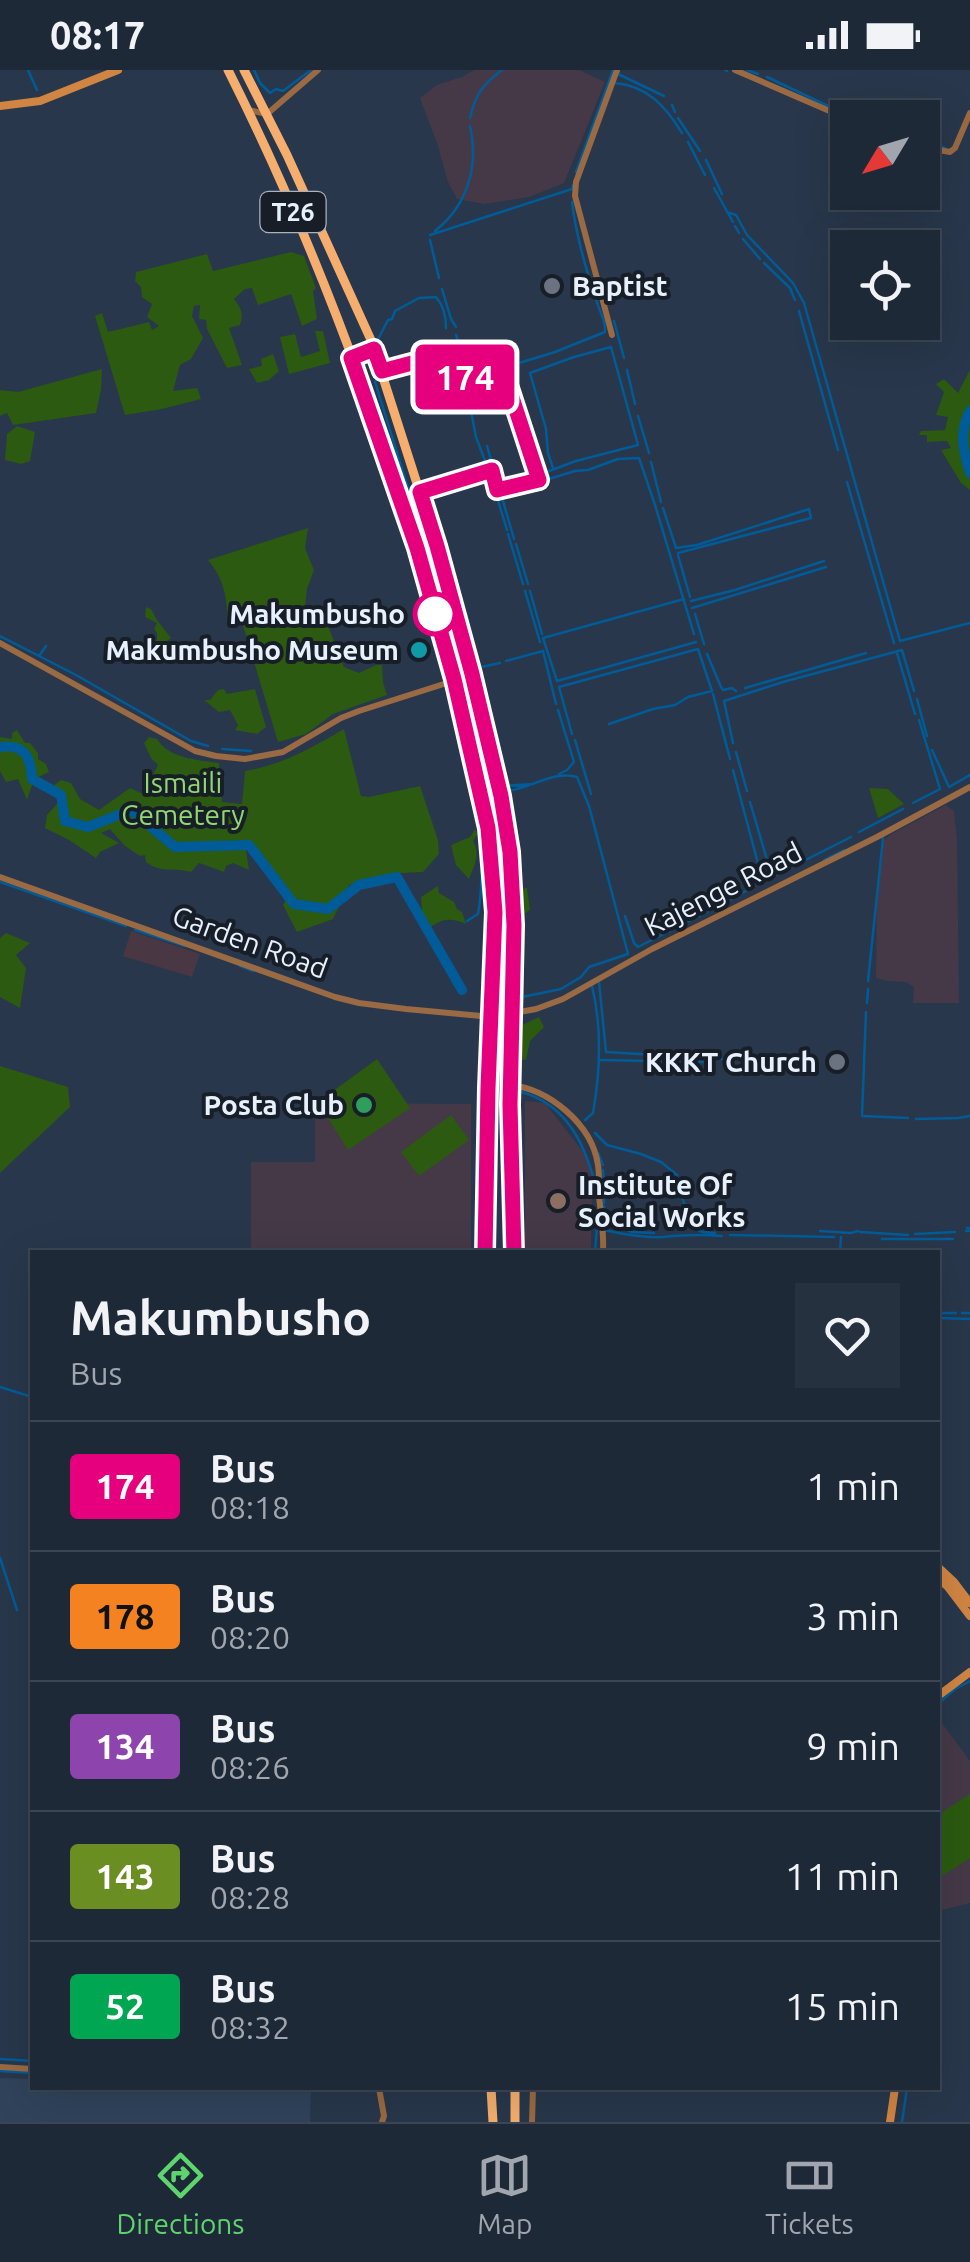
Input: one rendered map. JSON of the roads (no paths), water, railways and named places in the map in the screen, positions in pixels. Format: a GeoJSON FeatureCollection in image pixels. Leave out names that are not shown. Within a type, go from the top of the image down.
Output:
{"type":"FeatureCollection","features":[{"type":"Feature","properties":{"kind":"highway","name":"T26"},"geometry":{"type":"LineString","coordinates":[[228,70],[276,168],[319,270],[401,498],[454,679],[482,800],[491,850],[495,912],[486,1250]]}},
{"type":"Feature","properties":{"kind":"highway","name":"T26"},"geometry":{"type":"LineString","coordinates":[[244,70],[371,340],[437,546],[501,796],[510,852],[514,925],[510,1014],[514,1250]]}},
{"type":"Feature","properties":{"kind":"highway"},"geometry":{"type":"LineString","coordinates":[[492,2090],[493,2122]]}},
{"type":"Feature","properties":{"kind":"highway"},"geometry":{"type":"LineString","coordinates":[[514,2090],[515,2122]]}},
{"type":"Feature","properties":{"kind":"main road"},"geometry":{"type":"LineString","coordinates":[[0,106],[40,101],[118,70]]}},
{"type":"Feature","properties":{"kind":"main road"},"geometry":{"type":"LineString","coordinates":[[940,1568],[970,1604]]}},
{"type":"Feature","properties":{"kind":"main road"},"geometry":{"type":"LineString","coordinates":[[940,1580],[970,1616]]}},
{"type":"Feature","properties":{"kind":"main road"},"geometry":{"type":"LineString","coordinates":[[940,1694],[970,1672]]}},
{"type":"Feature","properties":{"kind":"main road"},"geometry":{"type":"LineString","coordinates":[[890,2122],[895,2090]]}},
{"type":"Feature","properties":{"kind":"street"},"geometry":{"type":"LineString","coordinates":[[248,110],[267,114],[318,70]]}},
{"type":"Feature","properties":{"kind":"street"},"geometry":{"type":"LineString","coordinates":[[612,336],[575,196],[576,182],[617,70]]}},
{"type":"Feature","properties":{"kind":"street"},"geometry":{"type":"LineString","coordinates":[[735,70],[830,111]]}},
{"type":"Feature","properties":{"kind":"street"},"geometry":{"type":"LineString","coordinates":[[940,150],[950,152],[954,148],[970,113]]}},
{"type":"Feature","properties":{"kind":"street"},"geometry":{"type":"LineString","coordinates":[[0,643],[195,751],[245,760],[283,752],[341,718],[472,674]]}},
{"type":"Feature","properties":{"kind":"street","name":"Kajenge Road"},"geometry":{"type":"LineString","coordinates":[[492,1017],[536,1010],[562,999],[970,787]]}},
{"type":"Feature","properties":{"kind":"street","name":"Garden Road"},"geometry":{"type":"LineString","coordinates":[[0,878],[335,997],[492,1017]]}},
{"type":"Feature","properties":{"kind":"street"},"geometry":{"type":"LineString","coordinates":[[510,1086],[530,1089],[549,1100],[584,1130],[598,1164],[603,1250]]}},
{"type":"Feature","properties":{"kind":"street"},"geometry":{"type":"LineString","coordinates":[[0,2067],[30,2069]]}},
{"type":"Feature","properties":{"kind":"street"},"geometry":{"type":"LineString","coordinates":[[379,2090],[382,2122]]}},
{"type":"Feature","properties":{"kind":"street"},"geometry":{"type":"LineString","coordinates":[[532,2122],[533,2090]]}},
{"type":"Feature","properties":{"kind":"waterway"},"geometry":{"type":"LineString","coordinates":[[28,70],[37,90]]}},
{"type":"Feature","properties":{"kind":"waterway"},"geometry":{"type":"LineString","coordinates":[[254,70],[270,93],[276,89],[283,91],[311,70]]}},
{"type":"Feature","properties":{"kind":"waterway"},"geometry":{"type":"LineString","coordinates":[[470,118],[481,91],[502,70]]}},
{"type":"Feature","properties":{"kind":"waterway"},"geometry":{"type":"LineString","coordinates":[[576,172],[613,70]]}},
{"type":"Feature","properties":{"kind":"waterway"},"geometry":{"type":"LineString","coordinates":[[747,70],[758,74]]}},
{"type":"Feature","properties":{"kind":"waterway"},"geometry":{"type":"LineString","coordinates":[[619,72],[664,96]]}},
{"type":"Feature","properties":{"kind":"waterway"},"geometry":{"type":"LineString","coordinates":[[767,77],[830,107]]}},
{"type":"Feature","properties":{"kind":"waterway"},"geometry":{"type":"LineString","coordinates":[[615,83],[637,88],[655,99],[682,133]]}},
{"type":"Feature","properties":{"kind":"waterway"},"geometry":{"type":"LineString","coordinates":[[672,105],[675,112]]}},
{"type":"Feature","properties":{"kind":"waterway"},"geometry":{"type":"LineString","coordinates":[[678,118],[700,151]]}},
{"type":"Feature","properties":{"kind":"waterway"},"geometry":{"type":"LineString","coordinates":[[435,231],[456,209],[468,183],[473,155],[470,126]]}},
{"type":"Feature","properties":{"kind":"waterway"},"geometry":{"type":"LineString","coordinates":[[688,142],[705,175]]}},
{"type":"Feature","properties":{"kind":"waterway"},"geometry":{"type":"LineString","coordinates":[[940,146],[945,148]]}},
{"type":"Feature","properties":{"kind":"waterway"},"geometry":{"type":"LineString","coordinates":[[706,160],[722,194]]}},
{"type":"Feature","properties":{"kind":"waterway"},"geometry":{"type":"LineString","coordinates":[[430,235],[572,189],[573,185]]}},
{"type":"Feature","properties":{"kind":"waterway"},"geometry":{"type":"LineString","coordinates":[[714,188],[733,222]]}},
{"type":"Feature","properties":{"kind":"waterway"},"geometry":{"type":"LineString","coordinates":[[456,335],[470,378],[605,332],[572,202]]}},
{"type":"Feature","properties":{"kind":"waterway"},"geometry":{"type":"LineString","coordinates":[[727,212],[736,215],[747,235],[793,283],[804,303],[900,641],[970,623]]}},
{"type":"Feature","properties":{"kind":"waterway"},"geometry":{"type":"LineString","coordinates":[[735,226],[739,233]]}},
{"type":"Feature","properties":{"kind":"waterway"},"geometry":{"type":"LineString","coordinates":[[743,239],[760,259]]}},
{"type":"Feature","properties":{"kind":"waterway"},"geometry":{"type":"LineString","coordinates":[[430,240],[439,278]]}},
{"type":"Feature","properties":{"kind":"waterway"},"geometry":{"type":"LineString","coordinates":[[764,263],[790,288],[795,300]]}},
{"type":"Feature","properties":{"kind":"waterway"},"geometry":{"type":"LineString","coordinates":[[442,289],[456,327]]}},
{"type":"Feature","properties":{"kind":"waterway"},"geometry":{"type":"LineString","coordinates":[[376,343],[395,311],[419,298],[436,297],[444,311],[446,328]]}},
{"type":"Feature","properties":{"kind":"waterway"},"geometry":{"type":"LineString","coordinates":[[799,311],[838,450]]}},
{"type":"Feature","properties":{"kind":"waterway"},"geometry":{"type":"LineString","coordinates":[[614,321],[624,358]]}},
{"type":"Feature","properties":{"kind":"waterway"},"geometry":{"type":"LineString","coordinates":[[386,362],[452,345]]}},
{"type":"Feature","properties":{"kind":"waterway"},"geometry":{"type":"LineString","coordinates":[[499,487],[638,445],[611,347],[530,373],[553,468]]}},
{"type":"Feature","properties":{"kind":"waterway"},"geometry":{"type":"LineString","coordinates":[[391,373],[444,349],[454,355],[507,530]]}},
{"type":"Feature","properties":{"kind":"waterway"},"geometry":{"type":"LineString","coordinates":[[627,370],[635,404]]}},
{"type":"Feature","properties":{"kind":"waterway"},"geometry":{"type":"LineString","coordinates":[[378,377],[375,382],[409,491]]}},
{"type":"Feature","properties":{"kind":"waterway"},"geometry":{"type":"LineString","coordinates":[[366,410],[442,669]]}},
{"type":"Feature","properties":{"kind":"waterway"},"geometry":{"type":"LineString","coordinates":[[970,411],[963,441],[970,473]]}},
{"type":"Feature","properties":{"kind":"waterway"},"geometry":{"type":"LineString","coordinates":[[638,416],[649,453]]}},
{"type":"Feature","properties":{"kind":"waterway"},"geometry":{"type":"LineString","coordinates":[[487,446],[514,539]]}},
{"type":"Feature","properties":{"kind":"waterway"},"geometry":{"type":"LineString","coordinates":[[500,494],[618,459],[639,458],[694,634]]}},
{"type":"Feature","properties":{"kind":"waterway"},"geometry":{"type":"LineString","coordinates":[[651,462],[661,502]]}},
{"type":"Feature","properties":{"kind":"waterway"},"geometry":{"type":"LineString","coordinates":[[847,482],[894,643]]}},
{"type":"Feature","properties":{"kind":"waterway"},"geometry":{"type":"LineString","coordinates":[[411,502],[424,542]]}},
{"type":"Feature","properties":{"kind":"waterway"},"geometry":{"type":"LineString","coordinates":[[663,508],[676,548],[697,545],[809,509],[811,518],[678,553]]}},
{"type":"Feature","properties":{"kind":"waterway"},"geometry":{"type":"LineString","coordinates":[[508,534],[523,584]]}},
{"type":"Feature","properties":{"kind":"waterway"},"geometry":{"type":"LineString","coordinates":[[516,544],[528,584]]}},
{"type":"Feature","properties":{"kind":"waterway"},"geometry":{"type":"LineString","coordinates":[[427,555],[442,608]]}},
{"type":"Feature","properties":{"kind":"waterway"},"geometry":{"type":"LineString","coordinates":[[678,555],[690,597]]}},
{"type":"Feature","properties":{"kind":"waterway"},"geometry":{"type":"LineString","coordinates":[[691,601],[824,561]]}},
{"type":"Feature","properties":{"kind":"waterway"},"geometry":{"type":"LineString","coordinates":[[692,608],[826,567]]}},
{"type":"Feature","properties":{"kind":"waterway"},"geometry":{"type":"LineString","coordinates":[[525,591],[540,642]]}},
{"type":"Feature","properties":{"kind":"waterway"},"geometry":{"type":"LineString","coordinates":[[530,591],[542,634]]}},
{"type":"Feature","properties":{"kind":"waterway"},"geometry":{"type":"LineString","coordinates":[[684,599],[543,638],[557,681],[696,642]]}},
{"type":"Feature","properties":{"kind":"waterway"},"geometry":{"type":"LineString","coordinates":[[695,614],[704,644]]}},
{"type":"Feature","properties":{"kind":"waterway"},"geometry":{"type":"LineString","coordinates":[[445,616],[450,628]]}},
{"type":"Feature","properties":{"kind":"waterway"},"geometry":{"type":"LineString","coordinates":[[451,619],[460,664]]}},
{"type":"Feature","properties":{"kind":"waterway"},"geometry":{"type":"LineString","coordinates":[[0,636],[39,656],[46,646]]}},
{"type":"Feature","properties":{"kind":"waterway"},"geometry":{"type":"LineString","coordinates":[[572,734],[559,687],[698,649],[712,691],[609,724]]}},
{"type":"Feature","properties":{"kind":"waterway"},"geometry":{"type":"LineString","coordinates":[[733,743],[724,701],[783,682],[902,650],[914,691]]}},
{"type":"Feature","properties":{"kind":"waterway"},"geometry":{"type":"LineString","coordinates":[[506,661],[543,651],[556,704]]}},
{"type":"Feature","properties":{"kind":"waterway"},"geometry":{"type":"LineString","coordinates":[[745,688],[866,653]]}},
{"type":"Feature","properties":{"kind":"waterway"},"geometry":{"type":"LineString","coordinates":[[897,653],[915,714]]}},
{"type":"Feature","properties":{"kind":"waterway"},"geometry":{"type":"LineString","coordinates":[[707,654],[723,690],[736,691]]}},
{"type":"Feature","properties":{"kind":"waterway"},"geometry":{"type":"LineString","coordinates":[[39,656],[191,741],[208,746]]}},
{"type":"Feature","properties":{"kind":"waterway"},"geometry":{"type":"LineString","coordinates":[[472,669],[500,663]]}},
{"type":"Feature","properties":{"kind":"waterway"},"geometry":{"type":"LineString","coordinates":[[468,694],[484,750],[481,751]]}},
{"type":"Feature","properties":{"kind":"waterway"},"geometry":{"type":"LineString","coordinates":[[713,694],[730,759]]}},
{"type":"Feature","properties":{"kind":"waterway"},"geometry":{"type":"LineString","coordinates":[[917,699],[927,736]]}},
{"type":"Feature","properties":{"kind":"waterway"},"geometry":{"type":"LineString","coordinates":[[449,700],[464,751],[479,834],[478,914],[467,921]]}},
{"type":"Feature","properties":{"kind":"waterway"},"geometry":{"type":"LineString","coordinates":[[558,710],[574,762],[559,774]]}},
{"type":"Feature","properties":{"kind":"waterway"},"geometry":{"type":"LineString","coordinates":[[913,803],[940,789],[919,720]]}},
{"type":"Feature","properties":{"kind":"waterway"},"geometry":{"type":"LineString","coordinates":[[575,740],[591,794]]}},
{"type":"Feature","properties":{"kind":"waterway"},"geometry":{"type":"LineString","coordinates":[[0,747],[25,753],[32,779],[61,795],[65,821],[88,827],[131,810],[175,847],[249,845],[294,904],[328,909],[359,885],[397,877],[462,990]]}},
{"type":"Feature","properties":{"kind":"waterway"},"geometry":{"type":"LineString","coordinates":[[222,749],[251,751]]}},
{"type":"Feature","properties":{"kind":"waterway"},"geometry":{"type":"LineString","coordinates":[[932,750],[949,787],[970,775]]}},
{"type":"Feature","properties":{"kind":"waterway"},"geometry":{"type":"LineString","coordinates":[[736,752],[747,791]]}},
{"type":"Feature","properties":{"kind":"waterway"},"geometry":{"type":"LineString","coordinates":[[733,770],[763,882]]}},
{"type":"Feature","properties":{"kind":"waterway"},"geometry":{"type":"LineString","coordinates":[[508,791],[552,778],[577,777],[589,806],[628,954],[589,967],[561,989],[517,998]]}},
{"type":"Feature","properties":{"kind":"waterway"},"geometry":{"type":"LineString","coordinates":[[502,786],[534,784]]}},
{"type":"Feature","properties":{"kind":"waterway"},"geometry":{"type":"LineString","coordinates":[[750,802],[772,877],[851,837]]}},
{"type":"Feature","properties":{"kind":"waterway"},"geometry":{"type":"LineString","coordinates":[[859,832],[903,809]]}},
{"type":"Feature","properties":{"kind":"waterway"},"geometry":{"type":"LineString","coordinates":[[868,981],[883,838]]}},
{"type":"Feature","properties":{"kind":"waterway"},"geometry":{"type":"LineString","coordinates":[[824,860],[844,850]]}},
{"type":"Feature","properties":{"kind":"waterway"},"geometry":{"type":"LineString","coordinates":[[0,882],[126,926]]}},
{"type":"Feature","properties":{"kind":"waterway"},"geometry":{"type":"LineString","coordinates":[[717,907],[751,888]]}},
{"type":"Feature","properties":{"kind":"waterway"},"geometry":{"type":"LineString","coordinates":[[625,916],[638,947],[709,911]]}},
{"type":"Feature","properties":{"kind":"waterway"},"geometry":{"type":"LineString","coordinates":[[135,930],[185,946]]}},
{"type":"Feature","properties":{"kind":"waterway"},"geometry":{"type":"LineString","coordinates":[[240,966],[253,971]]}},
{"type":"Feature","properties":{"kind":"waterway"},"geometry":{"type":"LineString","coordinates":[[599,982],[606,1052],[673,1056],[703,1053]]}},
{"type":"Feature","properties":{"kind":"waterway"},"geometry":{"type":"LineString","coordinates":[[585,1120],[593,1113],[598,1066],[599,1034],[592,986]]}},
{"type":"Feature","properties":{"kind":"waterway"},"geometry":{"type":"LineString","coordinates":[[867,1003],[868,989]]}},
{"type":"Feature","properties":{"kind":"waterway"},"geometry":{"type":"LineString","coordinates":[[866,1012],[862,1116],[908,1118]]}},
{"type":"Feature","properties":{"kind":"waterway"},"geometry":{"type":"LineString","coordinates":[[505,1037],[508,1020]]}},
{"type":"Feature","properties":{"kind":"waterway"},"geometry":{"type":"LineString","coordinates":[[714,1059],[760,1059]]}},
{"type":"Feature","properties":{"kind":"waterway"},"geometry":{"type":"LineString","coordinates":[[770,1059],[781,1060]]}},
{"type":"Feature","properties":{"kind":"waterway"},"geometry":{"type":"LineString","coordinates":[[600,1060],[703,1062]]}},
{"type":"Feature","properties":{"kind":"waterway"},"geometry":{"type":"LineString","coordinates":[[513,1090],[531,1095],[559,1113],[578,1138],[596,1187]]}},
{"type":"Feature","properties":{"kind":"waterway"},"geometry":{"type":"LineString","coordinates":[[916,1119],[970,1116]]}},
{"type":"Feature","properties":{"kind":"waterway"},"geometry":{"type":"LineString","coordinates":[[595,1133],[607,1145],[661,1162],[677,1175],[690,1226],[715,1233]]}},
{"type":"Feature","properties":{"kind":"waterway"},"geometry":{"type":"LineString","coordinates":[[598,1153],[603,1165]]}},
{"type":"Feature","properties":{"kind":"waterway"},"geometry":{"type":"LineString","coordinates":[[603,1170],[604,1181]]}},
{"type":"Feature","properties":{"kind":"waterway"},"geometry":{"type":"LineString","coordinates":[[604,1186],[604,1192]]}},
{"type":"Feature","properties":{"kind":"waterway"},"geometry":{"type":"LineString","coordinates":[[604,1196],[604,1203]]}},
{"type":"Feature","properties":{"kind":"waterway"},"geometry":{"type":"LineString","coordinates":[[604,1206],[605,1219]]}},
{"type":"Feature","properties":{"kind":"waterway"},"geometry":{"type":"LineString","coordinates":[[595,1250],[598,1214]]}},
{"type":"Feature","properties":{"kind":"waterway"},"geometry":{"type":"LineString","coordinates":[[606,1222],[631,1232],[654,1233]]}},
{"type":"Feature","properties":{"kind":"waterway"},"geometry":{"type":"LineString","coordinates":[[604,1230],[648,1237],[722,1236]]}},
{"type":"Feature","properties":{"kind":"waterway"},"geometry":{"type":"LineString","coordinates":[[820,1231],[858,1231]]}},
{"type":"Feature","properties":{"kind":"waterway"},"geometry":{"type":"LineString","coordinates":[[860,1232],[908,1235]]}},
{"type":"Feature","properties":{"kind":"waterway"},"geometry":{"type":"LineString","coordinates":[[915,1234],[955,1232]]}},
{"type":"Feature","properties":{"kind":"waterway"},"geometry":{"type":"LineString","coordinates":[[730,1235],[834,1237]]}},
{"type":"Feature","properties":{"kind":"waterway"},"geometry":{"type":"LineString","coordinates":[[840,1250],[841,1237]]}},
{"type":"Feature","properties":{"kind":"waterway"},"geometry":{"type":"LineString","coordinates":[[882,1239],[953,1239]]}},
{"type":"Feature","properties":{"kind":"waterway"},"geometry":{"type":"LineString","coordinates":[[940,1313],[956,1313]]}},
{"type":"Feature","properties":{"kind":"waterway"},"geometry":{"type":"LineString","coordinates":[[962,1313],[970,1313]]}},
{"type":"Feature","properties":{"kind":"waterway"},"geometry":{"type":"LineString","coordinates":[[940,1318],[970,1319]]}},
{"type":"Feature","properties":{"kind":"waterway"},"geometry":{"type":"LineString","coordinates":[[0,1387],[30,1396]]}},
{"type":"Feature","properties":{"kind":"waterway"},"geometry":{"type":"LineString","coordinates":[[0,1558],[17,1610]]}},
{"type":"Feature","properties":{"kind":"waterway"},"geometry":{"type":"LineString","coordinates":[[940,1702],[970,1681]]}},
{"type":"Feature","properties":{"kind":"waterway"},"geometry":{"type":"LineString","coordinates":[[0,2059],[30,2061]]}},
{"type":"Feature","properties":{"kind":"waterway"},"geometry":{"type":"LineString","coordinates":[[0,2071],[30,2073]]}},
{"type":"Feature","properties":{"kind":"waterway"},"geometry":{"type":"LineString","coordinates":[[355,2090],[372,2091]]}},
{"type":"Feature","properties":{"kind":"waterway"},"geometry":{"type":"LineString","coordinates":[[902,2122],[907,2090]]}},
{"type":"Feature","properties":{"kind":"place","name":"Baptist"},"geometry":{"type":"Point","coordinates":[552,286]}},
{"type":"Feature","properties":{"kind":"place","name":"Makumbusho"},"geometry":{"type":"Point","coordinates":[435,614]}},
{"type":"Feature","properties":{"kind":"place","name":"Makumbusho Museum"},"geometry":{"type":"Point","coordinates":[419,650]}},
{"type":"Feature","properties":{"kind":"place","name":"KKKT Church"},"geometry":{"type":"Point","coordinates":[837,1062]}},
{"type":"Feature","properties":{"kind":"place","name":"Posta Club"},"geometry":{"type":"Point","coordinates":[364,1105]}},
{"type":"Feature","properties":{"kind":"place","name":"Institute Of Social Works"},"geometry":{"type":"Point","coordinates":[558,1201]}},
{"type":"Feature","properties":{"kind":"park label","name":"Ismaili Cemetery"},"geometry":{"type":"Point","coordinates":[183,799]}}]}
